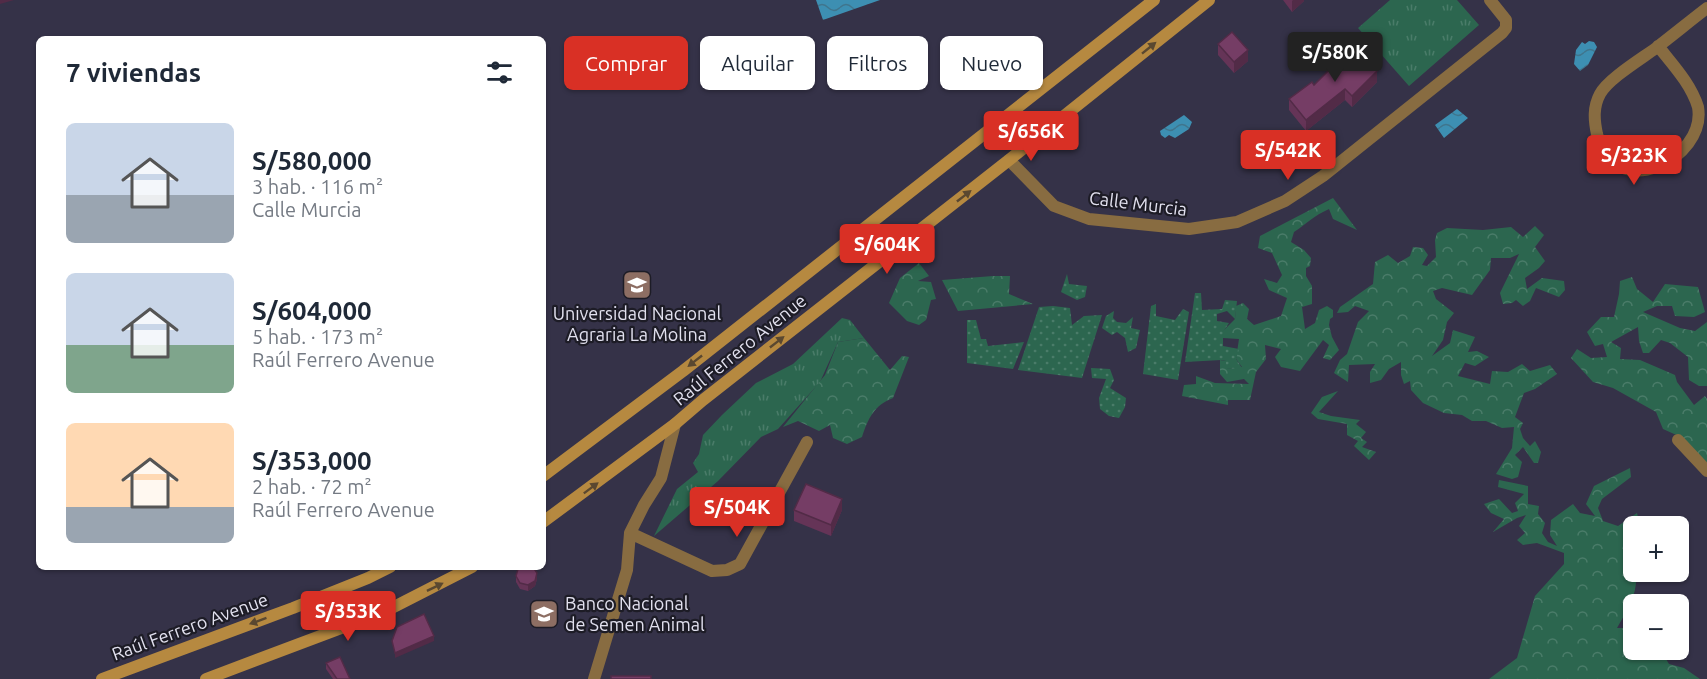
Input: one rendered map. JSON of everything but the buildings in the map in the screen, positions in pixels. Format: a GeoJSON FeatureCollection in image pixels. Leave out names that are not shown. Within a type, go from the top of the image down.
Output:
{"type":"FeatureCollection","features":[{"type":"Feature","properties":{"kind":"main road","name":"Raúl Ferrero Avenue"},"geometry":{"type":"LineString","coordinates":[[546,474],[692,364],[1154,0]]}},
{"type":"Feature","properties":{"kind":"main road","name":"Raúl Ferrero Avenue"},"geometry":{"type":"LineString","coordinates":[[546,520],[675,424],[1209,0]]}},
{"type":"Feature","properties":{"kind":"main road","name":"Raúl Ferrero Avenue"},"geometry":{"type":"LineString","coordinates":[[102,679],[293,608],[384,570]]}},
{"type":"Feature","properties":{"kind":"main road"},"geometry":{"type":"LineString","coordinates":[[206,679],[384,612],[466,570]]}},
{"type":"Feature","properties":{"kind":"street","name":"Calle Murcia"},"geometry":{"type":"LineString","coordinates":[[1009,160],[1054,206],[1089,219],[1189,229],[1237,222],[1285,201],[1323,176],[1502,33],[1506,28],[1506,20],[1490,0]]}},
{"type":"Feature","properties":{"kind":"street"},"geometry":{"type":"LineString","coordinates":[[1658,46],[1691,89],[1699,110],[1698,129],[1686,150],[1668,165],[1640,172],[1616,165],[1600,147],[1594,109],[1601,92],[1621,73],[1707,8]]}},
{"type":"Feature","properties":{"kind":"street"},"geometry":{"type":"LineString","coordinates":[[594,679],[627,570],[630,533],[661,478],[675,424]]}},
{"type":"Feature","properties":{"kind":"street"},"geometry":{"type":"LineString","coordinates":[[1678,440],[1707,471]]}},
{"type":"Feature","properties":{"kind":"street"},"geometry":{"type":"LineString","coordinates":[[630,533],[712,571],[727,570],[740,564],[807,442]]}},
{"type":"Feature","properties":{"kind":"green space"},"geometry":{"type":"Polygon","coordinates":[[[1390,0],[1457,0],[1479,25],[1409,86],[1358,28],[1390,0]]]}},
{"type":"Feature","properties":{"kind":"green space"},"geometry":{"type":"Polygon","coordinates":[[[1333,198],[1357,230],[1333,219],[1329,209],[1294,232],[1291,242],[1304,250],[1311,258],[1310,266],[1306,268],[1306,276],[1312,286],[1312,304],[1302,307],[1305,329],[1315,323],[1319,310],[1327,306],[1333,310],[1333,317],[1329,325],[1339,350],[1330,360],[1323,358],[1329,345],[1323,340],[1300,371],[1281,367],[1275,357],[1281,349],[1265,345],[1266,359],[1256,372],[1250,400],[1228,400],[1228,405],[1182,396],[1184,385],[1196,384],[1196,376],[1215,383],[1249,384],[1244,379],[1227,382],[1220,374],[1220,360],[1226,361],[1226,369],[1242,367],[1236,359],[1239,339],[1223,338],[1223,331],[1235,319],[1236,306],[1243,303],[1249,309],[1247,319],[1254,325],[1281,316],[1287,298],[1269,290],[1264,279],[1277,283],[1282,275],[1272,253],[1258,248],[1260,236],[1333,198]]]}},
{"type":"Feature","properties":{"kind":"green space"},"geometry":{"type":"Polygon","coordinates":[[[1535,226],[1544,235],[1535,247],[1545,261],[1525,278],[1527,289],[1542,278],[1564,281],[1565,290],[1559,297],[1536,288],[1530,301],[1523,306],[1516,300],[1503,304],[1500,293],[1519,254],[1510,258],[1491,258],[1490,270],[1472,295],[1442,288],[1433,291],[1436,299],[1454,313],[1447,322],[1443,340],[1432,356],[1450,343],[1453,330],[1475,337],[1468,352],[1477,351],[1489,357],[1475,366],[1465,363],[1458,376],[1490,384],[1492,371],[1508,372],[1522,364],[1530,371],[1550,365],[1557,374],[1535,389],[1524,393],[1515,417],[1523,423],[1520,429],[1523,438],[1530,446],[1535,441],[1541,452],[1538,463],[1534,463],[1523,447],[1515,455],[1522,462],[1518,477],[1512,479],[1496,474],[1512,448],[1514,427],[1502,428],[1486,421],[1472,421],[1462,415],[1444,413],[1423,403],[1411,390],[1410,381],[1404,384],[1401,362],[1389,369],[1381,380],[1370,383],[1370,372],[1375,364],[1349,365],[1348,382],[1334,373],[1340,360],[1347,354],[1358,322],[1369,311],[1355,306],[1348,312],[1337,313],[1340,307],[1373,284],[1375,262],[1388,255],[1398,263],[1410,256],[1413,247],[1423,248],[1428,255],[1422,265],[1427,266],[1436,257],[1437,233],[1447,228],[1483,230],[1511,227],[1523,237],[1535,226]]]}},
{"type":"Feature","properties":{"kind":"green space"},"geometry":{"type":"Polygon","coordinates":[[[919,263],[929,276],[918,281],[931,282],[936,299],[931,300],[926,320],[919,325],[907,321],[889,303],[900,278],[919,263]]]}},
{"type":"Feature","properties":{"kind":"green space"},"geometry":{"type":"Polygon","coordinates":[[[1067,274],[1069,284],[1087,286],[1085,297],[1077,300],[1061,292],[1067,274]]]}},
{"type":"Feature","properties":{"kind":"green space"},"geometry":{"type":"Polygon","coordinates":[[[1010,276],[1009,294],[1033,304],[958,311],[942,280],[1010,276]]]}},
{"type":"Feature","properties":{"kind":"green space"},"geometry":{"type":"Polygon","coordinates":[[[1632,277],[1637,289],[1653,302],[1665,284],[1698,287],[1705,312],[1694,317],[1675,316],[1672,306],[1657,306],[1643,312],[1680,328],[1695,331],[1707,322],[1707,386],[1699,386],[1689,380],[1688,357],[1670,343],[1661,340],[1649,353],[1643,353],[1638,327],[1611,342],[1621,348],[1620,359],[1640,360],[1675,375],[1677,382],[1694,405],[1705,396],[1707,399],[1707,465],[1683,438],[1663,429],[1656,412],[1613,388],[1593,382],[1571,358],[1577,349],[1591,358],[1607,357],[1603,344],[1595,346],[1587,332],[1601,317],[1614,317],[1620,281],[1632,277]]]}},
{"type":"Feature","properties":{"kind":"green space"},"geometry":{"type":"Polygon","coordinates":[[[1195,293],[1201,293],[1202,310],[1222,309],[1225,300],[1237,301],[1235,319],[1227,311],[1217,314],[1217,321],[1229,323],[1223,332],[1223,346],[1239,349],[1236,359],[1242,368],[1226,369],[1226,361],[1221,360],[1185,362],[1195,293]]]}},
{"type":"Feature","properties":{"kind":"green space"},"geometry":{"type":"Polygon","coordinates":[[[1156,304],[1156,316],[1175,320],[1183,309],[1189,312],[1178,380],[1143,374],[1151,306],[1156,304]]]}},
{"type":"Feature","properties":{"kind":"green space"},"geometry":{"type":"Polygon","coordinates":[[[1039,307],[1070,308],[1072,325],[1084,316],[1102,315],[1082,378],[1018,370],[1039,307]]]}},
{"type":"Feature","properties":{"kind":"green space"},"geometry":{"type":"Polygon","coordinates":[[[1114,311],[1113,318],[1117,322],[1126,323],[1133,317],[1131,328],[1140,330],[1136,348],[1128,352],[1125,338],[1117,332],[1112,335],[1102,328],[1106,316],[1114,311]]]}},
{"type":"Feature","properties":{"kind":"green space"},"geometry":{"type":"Polygon","coordinates":[[[842,318],[850,320],[864,338],[838,342],[820,382],[778,429],[761,437],[718,481],[654,536],[677,489],[698,472],[693,463],[699,454],[703,435],[756,383],[793,364],[842,318]]]}},
{"type":"Feature","properties":{"kind":"green space"},"geometry":{"type":"Polygon","coordinates":[[[967,320],[976,320],[981,339],[986,339],[988,346],[1024,342],[1013,369],[967,363],[967,320]]]}},
{"type":"Feature","properties":{"kind":"green space"},"geometry":{"type":"Polygon","coordinates":[[[864,338],[890,370],[902,356],[909,357],[893,398],[876,409],[862,437],[847,444],[833,438],[830,425],[819,431],[798,421],[783,427],[825,375],[838,342],[864,338]]]}},
{"type":"Feature","properties":{"kind":"green space"},"geometry":{"type":"Polygon","coordinates":[[[1091,368],[1110,369],[1114,380],[1110,388],[1126,398],[1125,407],[1119,418],[1109,416],[1100,409],[1099,398],[1106,379],[1092,378],[1091,368]]]}},
{"type":"Feature","properties":{"kind":"green space"},"geometry":{"type":"Polygon","coordinates":[[[1338,391],[1319,412],[1360,420],[1356,424],[1366,432],[1361,438],[1367,442],[1362,447],[1376,452],[1369,460],[1354,446],[1358,441],[1347,435],[1347,424],[1318,419],[1311,413],[1322,397],[1338,391]]]}},
{"type":"Feature","properties":{"kind":"green space"},"geometry":{"type":"Polygon","coordinates":[[[1630,468],[1631,477],[1602,499],[1598,508],[1603,521],[1618,526],[1623,523],[1623,582],[1636,582],[1633,594],[1623,594],[1623,618],[1617,628],[1623,628],[1623,660],[1666,660],[1669,664],[1684,668],[1700,679],[1489,679],[1517,658],[1535,596],[1564,564],[1564,553],[1537,543],[1523,545],[1517,540],[1525,533],[1519,526],[1526,515],[1493,532],[1504,519],[1491,513],[1484,504],[1499,499],[1512,513],[1518,511],[1515,503],[1524,494],[1498,487],[1499,480],[1528,486],[1528,504],[1539,506],[1538,514],[1545,523],[1542,533],[1548,542],[1557,546],[1550,535],[1551,520],[1573,504],[1580,513],[1595,516],[1586,504],[1594,486],[1630,468]]]}},
{"type":"Feature","properties":{"kind":"water"},"geometry":{"type":"Polygon","coordinates":[[[816,0],[880,0],[823,20],[816,0]]]}},
{"type":"Feature","properties":{"kind":"water"},"geometry":{"type":"Polygon","coordinates":[[[1342,33],[1350,42],[1331,57],[1325,48],[1342,33]]]}},
{"type":"Feature","properties":{"kind":"water"},"geometry":{"type":"Polygon","coordinates":[[[1589,41],[1594,42],[1597,47],[1588,65],[1580,71],[1574,64],[1576,50],[1582,42],[1585,44],[1589,41]]]}},
{"type":"Feature","properties":{"kind":"water"},"geometry":{"type":"Polygon","coordinates":[[[1457,109],[1468,118],[1444,138],[1435,125],[1457,109]]]}},
{"type":"Feature","properties":{"kind":"water"},"geometry":{"type":"Polygon","coordinates":[[[1184,115],[1192,122],[1189,129],[1175,138],[1169,135],[1165,138],[1161,135],[1160,131],[1184,115]]]}},
{"type":"Feature","properties":{"kind":"place","name":"Universidad Nacional Agraria La Molina"},"geometry":{"type":"Point","coordinates":[637,285]}},
{"type":"Feature","properties":{"kind":"place","name":"Banco Nacional de Semen Animal"},"geometry":{"type":"Point","coordinates":[544,614]}}]}
